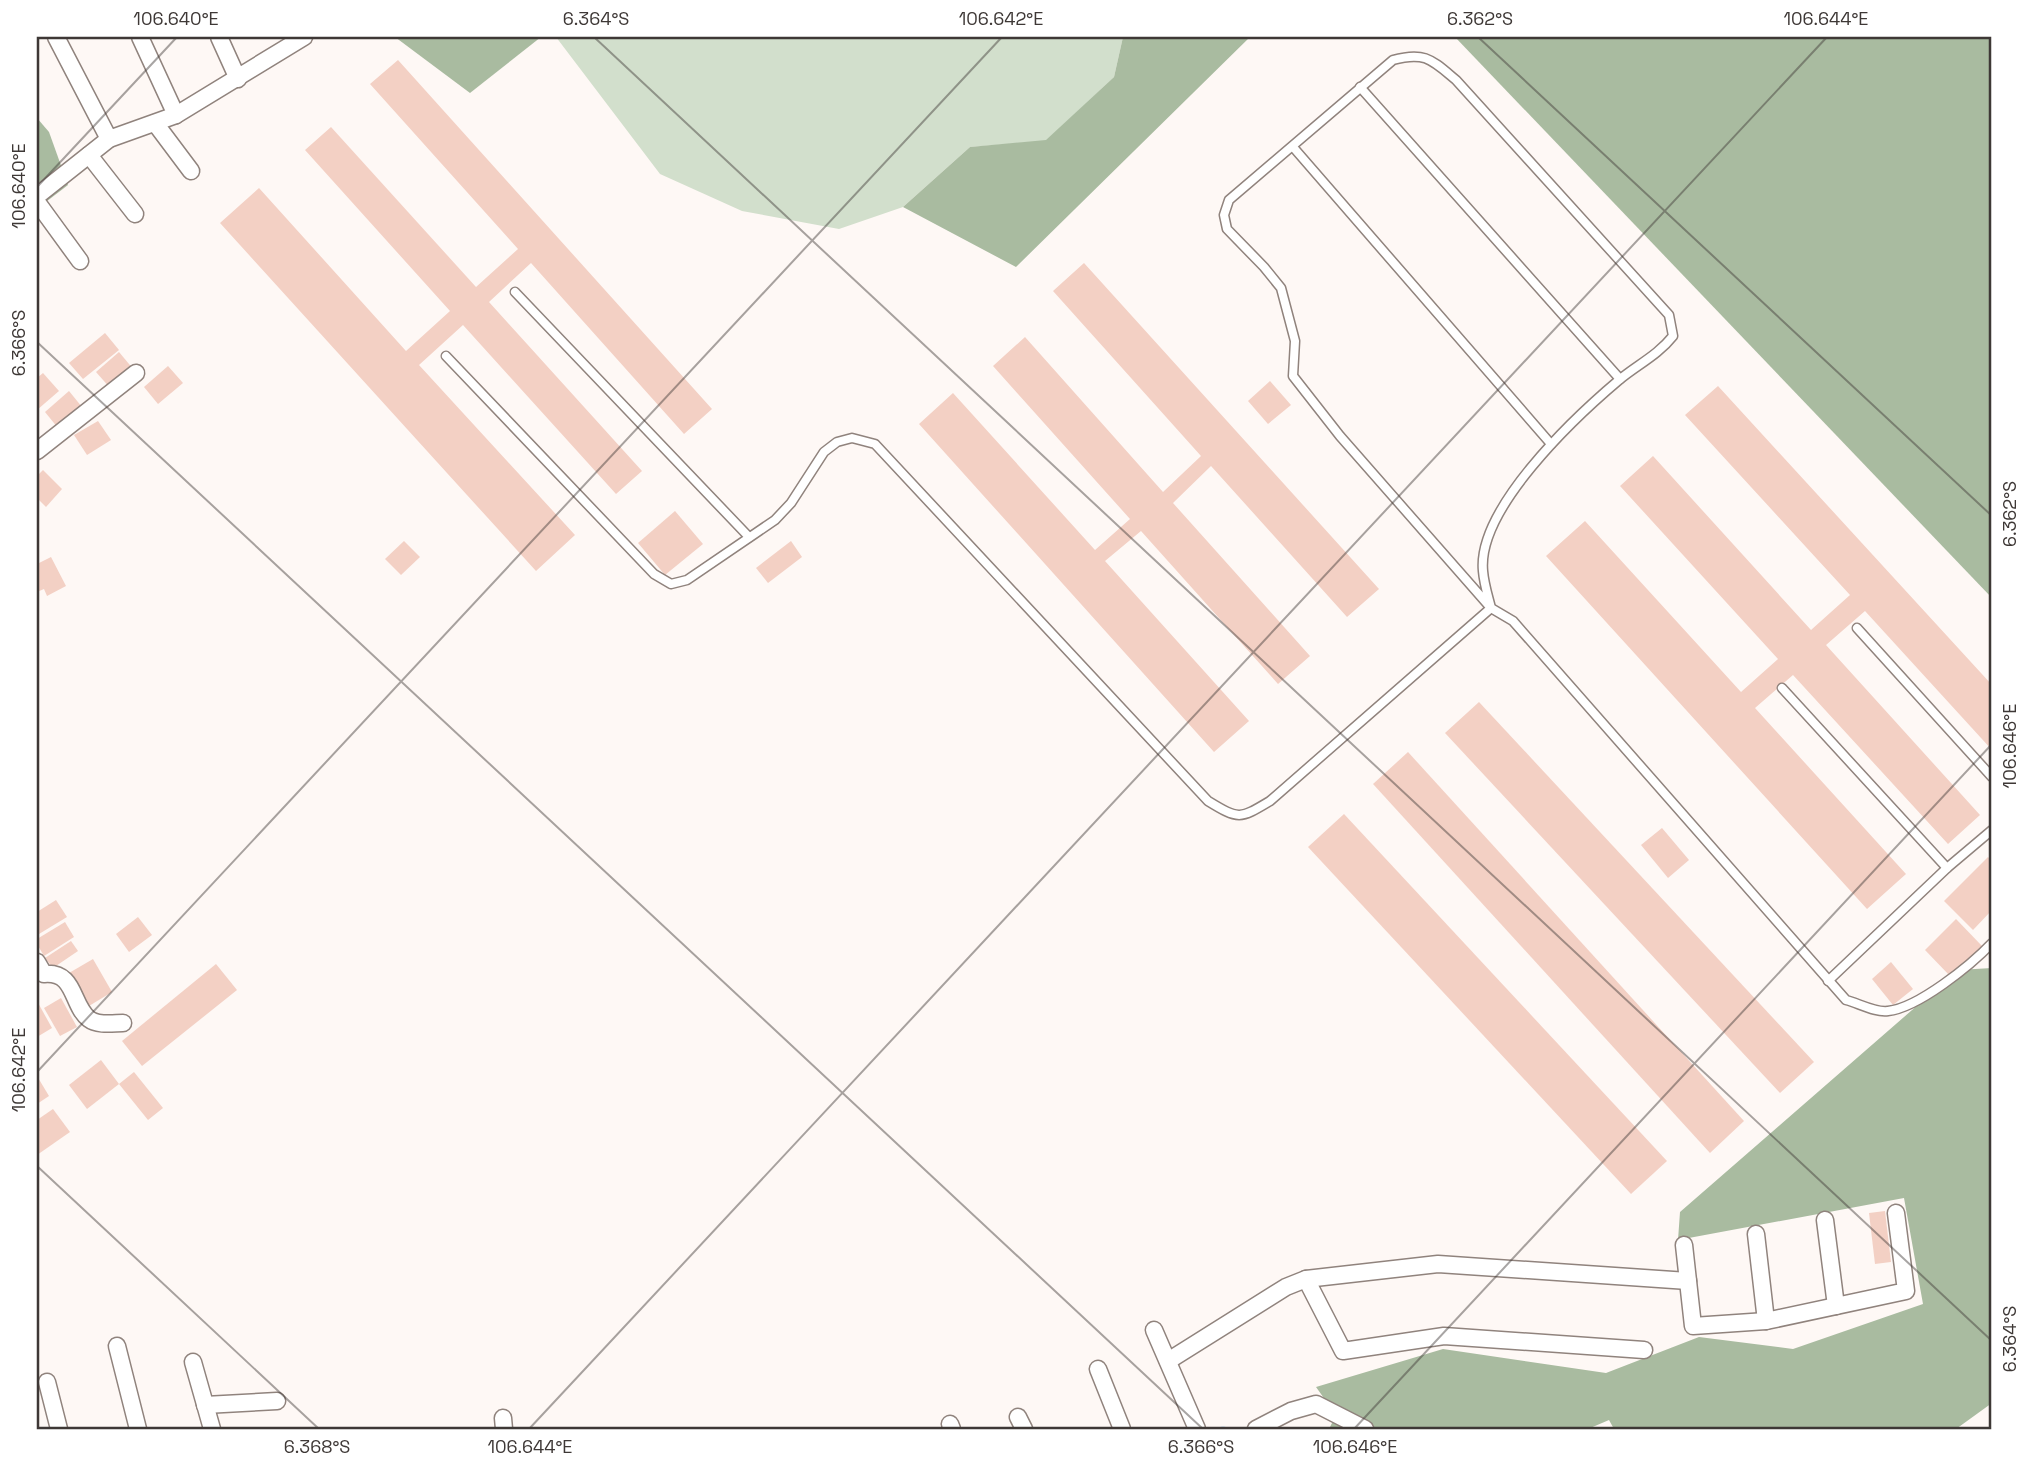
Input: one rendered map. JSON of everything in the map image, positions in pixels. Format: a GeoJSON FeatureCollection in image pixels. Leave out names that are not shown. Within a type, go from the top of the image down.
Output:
{"type":"FeatureCollection","features":[{"type":"Feature","properties":{"kind":"street"},"geometry":{"type":"LineString","coordinates":[[56,37],[109,139]]}},
{"type":"Feature","properties":{"kind":"street"},"geometry":{"type":"LineString","coordinates":[[140,37],[176,116]]}},
{"type":"Feature","properties":{"kind":"street"},"geometry":{"type":"LineString","coordinates":[[219,37],[237,79]]}},
{"type":"Feature","properties":{"kind":"street"},"geometry":{"type":"LineString","coordinates":[[37,196],[109,139],[176,116],[299,38]]}},
{"type":"Feature","properties":{"kind":"street"},"geometry":{"type":"LineString","coordinates":[[155,123],[191,172]]}},
{"type":"Feature","properties":{"kind":"street"},"geometry":{"type":"LineString","coordinates":[[89,155],[135,214]]}},
{"type":"Feature","properties":{"kind":"street"},"geometry":{"type":"LineString","coordinates":[[37,202],[80,261]]}},
{"type":"Feature","properties":{"kind":"street"},"geometry":{"type":"LineString","coordinates":[[37,451],[136,373]]}},
{"type":"Feature","properties":{"kind":"street"},"geometry":{"type":"LineString","coordinates":[[39,972],[54,974],[64,979],[89,1019],[99,1023],[124,1023]]}},
{"type":"Feature","properties":{"kind":"street"},"geometry":{"type":"LineString","coordinates":[[1684,1245],[1693,1326],[1766,1321],[1906,1291],[1896,1213]]}},
{"type":"Feature","properties":{"kind":"street"},"geometry":{"type":"LineString","coordinates":[[1825,1220],[1836,1306]]}},
{"type":"Feature","properties":{"kind":"street"},"geometry":{"type":"LineString","coordinates":[[1756,1234],[1766,1321]]}},
{"type":"Feature","properties":{"kind":"street"},"geometry":{"type":"LineString","coordinates":[[1168,1361],[1286,1287],[1306,1279],[1438,1264],[1688,1281]]}},
{"type":"Feature","properties":{"kind":"street"},"geometry":{"type":"LineString","coordinates":[[1306,1279],[1343,1351],[1444,1336],[1644,1350]]}},
{"type":"Feature","properties":{"kind":"street"},"geometry":{"type":"LineString","coordinates":[[1154,1330],[1197,1429]]}},
{"type":"Feature","properties":{"kind":"street"},"geometry":{"type":"LineString","coordinates":[[117,1346],[138,1429]]}},
{"type":"Feature","properties":{"kind":"street"},"geometry":{"type":"LineString","coordinates":[[193,1362],[212,1429]]}},
{"type":"Feature","properties":{"kind":"street"},"geometry":{"type":"LineString","coordinates":[[1098,1369],[1122,1429]]}},
{"type":"Feature","properties":{"kind":"street"},"geometry":{"type":"LineString","coordinates":[[47,1382],[59,1429]]}},
{"type":"Feature","properties":{"kind":"street"},"geometry":{"type":"LineString","coordinates":[[205,1405],[277,1401]]}},
{"type":"Feature","properties":{"kind":"street"},"geometry":{"type":"LineString","coordinates":[[1256,1429],[1290,1411],[1316,1404],[1365,1429]]}},
{"type":"Feature","properties":{"kind":"lane"},"geometry":{"type":"LineString","coordinates":[[1491,608],[1482,570],[1488,537],[1500,509],[1550,444],[1620,379],[1662,349],[1673,337],[1669,315],[1457,80],[1433,61],[1412,54],[1393,60],[1229,200],[1224,215],[1227,229],[1281,288],[1295,341],[1293,376],[1340,436],[1491,608],[1513,621],[1846,1000],[1885,1012],[1906,1007],[1971,965],[1992,943]]}},
{"type":"Feature","properties":{"kind":"lane"},"geometry":{"type":"LineString","coordinates":[[1360,87],[1620,379]]}},
{"type":"Feature","properties":{"kind":"lane"},"geometry":{"type":"LineString","coordinates":[[1293,147],[1550,444]]}},
{"type":"Feature","properties":{"kind":"lane"},"geometry":{"type":"LineString","coordinates":[[515,292],[749,537]]}},
{"type":"Feature","properties":{"kind":"lane"},"geometry":{"type":"LineString","coordinates":[[446,356],[654,574],[671,584],[687,580],[775,520],[791,503],[824,452],[837,442],[852,438],[875,444],[1208,800],[1227,813],[1245,816],[1270,801],[1491,608]]}},
{"type":"Feature","properties":{"kind":"lane"},"geometry":{"type":"LineString","coordinates":[[1857,628],[1992,777]]}},
{"type":"Feature","properties":{"kind":"lane"},"geometry":{"type":"LineString","coordinates":[[1782,688],[1947,868]]}},
{"type":"Feature","properties":{"kind":"lane"},"geometry":{"type":"LineString","coordinates":[[1828,981],[1947,868],[1992,830]]}},
{"type":"Feature","properties":{"kind":"green space"},"geometry":{"type":"Polygon","coordinates":[[[395,37],[541,37],[470,93],[395,37]]]}},
{"type":"Feature","properties":{"kind":"green space"},"geometry":{"type":"Polygon","coordinates":[[[556,37],[1123,37],[1114,77],[1046,141],[970,147],[903,207],[839,229],[742,211],[660,174],[556,37]]]}},
{"type":"Feature","properties":{"kind":"green space"},"geometry":{"type":"Polygon","coordinates":[[[1123,37],[1250,37],[1016,267],[903,207],[970,147],[1046,140],[1114,77],[1123,37]]]}},
{"type":"Feature","properties":{"kind":"green space"},"geometry":{"type":"Polygon","coordinates":[[[1455,37],[1992,37],[1992,598],[1455,37]]]}},
{"type":"Feature","properties":{"kind":"green space"},"geometry":{"type":"Polygon","coordinates":[[[37,118],[49,132],[68,185],[38,208],[37,118]]]}},
{"type":"Feature","properties":{"kind":"green space"},"geometry":{"type":"Polygon","coordinates":[[[1992,968],[1992,1403],[1956,1429],[1614,1429],[1609,1420],[1588,1429],[1329,1429],[1336,1415],[1316,1387],[1443,1349],[1606,1373],[1699,1337],[1793,1349],[1923,1304],[1904,1198],[1678,1240],[1680,1212],[1958,970],[1992,968]]]}},
{"type":"Feature","properties":{"kind":"building"},"geometry":{"type":"Polygon","coordinates":[[[398,60],[712,409],[684,434],[531,263],[489,302],[642,471],[616,494],[463,325],[419,365],[575,535],[536,571],[220,223],[259,188],[406,351],[450,311],[305,150],[331,127],[476,287],[518,249],[370,84],[398,60]]]}},
{"type":"Feature","properties":{"kind":"building"},"geometry":{"type":"Polygon","coordinates":[[[1084,263],[1379,589],[1347,617],[1211,466],[1173,503],[1310,656],[1278,684],[1141,531],[1105,561],[1249,721],[1214,752],[919,424],[953,393],[1095,550],[1130,519],[993,366],[1025,337],[1163,492],[1201,456],[1053,291],[1084,263]]]}},
{"type":"Feature","properties":{"kind":"building"},"geometry":{"type":"Polygon","coordinates":[[[105,333],[119,350],[83,379],[69,363],[105,333]]]}},
{"type":"Feature","properties":{"kind":"building"},"geometry":{"type":"Polygon","coordinates":[[[119,352],[134,370],[111,389],[96,372],[119,352]]]}},
{"type":"Feature","properties":{"kind":"building"},"geometry":{"type":"Polygon","coordinates":[[[168,366],[183,383],[158,404],[144,387],[168,366]]]}},
{"type":"Feature","properties":{"kind":"building"},"geometry":{"type":"Polygon","coordinates":[[[43,373],[59,391],[37,410],[37,378],[43,373]]]}},
{"type":"Feature","properties":{"kind":"building"},"geometry":{"type":"Polygon","coordinates":[[[1270,381],[1291,405],[1268,424],[1248,401],[1270,381]]]}},
{"type":"Feature","properties":{"kind":"building"},"geometry":{"type":"Polygon","coordinates":[[[1718,386],[1992,685],[1992,750],[1865,611],[1826,645],[1980,815],[1948,844],[1793,675],[1755,708],[1906,874],[1867,909],[1546,556],[1585,521],[1741,692],[1778,659],[1620,486],[1653,456],[1811,630],[1850,595],[1685,415],[1718,386]]]}},
{"type":"Feature","properties":{"kind":"building"},"geometry":{"type":"Polygon","coordinates":[[[69,391],[82,407],[58,428],[45,412],[69,391]]]}},
{"type":"Feature","properties":{"kind":"building"},"geometry":{"type":"Polygon","coordinates":[[[98,421],[111,440],[87,455],[74,435],[98,421]]]}},
{"type":"Feature","properties":{"kind":"building"},"geometry":{"type":"Polygon","coordinates":[[[43,470],[62,489],[46,507],[37,498],[37,476],[43,470]]]}},
{"type":"Feature","properties":{"kind":"building"},"geometry":{"type":"Polygon","coordinates":[[[675,511],[703,544],[665,575],[638,543],[675,511]]]}},
{"type":"Feature","properties":{"kind":"building"},"geometry":{"type":"Polygon","coordinates":[[[404,541],[420,557],[401,575],[385,559],[404,541]]]}},
{"type":"Feature","properties":{"kind":"building"},"geometry":{"type":"Polygon","coordinates":[[[791,541],[802,557],[768,583],[756,568],[791,541]]]}},
{"type":"Feature","properties":{"kind":"building"},"geometry":{"type":"Polygon","coordinates":[[[51,557],[66,586],[47,596],[44,589],[37,592],[37,564],[51,557]]]}},
{"type":"Feature","properties":{"kind":"building"},"geometry":{"type":"Polygon","coordinates":[[[1479,702],[1814,1062],[1780,1093],[1445,733],[1479,702]]]}},
{"type":"Feature","properties":{"kind":"building"},"geometry":{"type":"Polygon","coordinates":[[[1408,752],[1744,1121],[1710,1153],[1373,784],[1408,752]]]}},
{"type":"Feature","properties":{"kind":"building"},"geometry":{"type":"Polygon","coordinates":[[[1344,814],[1667,1161],[1631,1194],[1308,847],[1344,814]]]}},
{"type":"Feature","properties":{"kind":"building"},"geometry":{"type":"Polygon","coordinates":[[[1662,828],[1689,860],[1668,878],[1641,845],[1662,828]]]}},
{"type":"Feature","properties":{"kind":"building"},"geometry":{"type":"Polygon","coordinates":[[[1988,857],[1992,861],[1992,910],[1973,930],[1944,901],[1988,857]]]}},
{"type":"Feature","properties":{"kind":"building"},"geometry":{"type":"Polygon","coordinates":[[[56,900],[67,917],[39,934],[37,912],[56,900]]]}},
{"type":"Feature","properties":{"kind":"building"},"geometry":{"type":"Polygon","coordinates":[[[138,917],[152,935],[129,952],[116,934],[138,917]]]}},
{"type":"Feature","properties":{"kind":"building"},"geometry":{"type":"Polygon","coordinates":[[[1956,919],[1982,946],[1951,977],[1925,950],[1956,919]]]}},
{"type":"Feature","properties":{"kind":"building"},"geometry":{"type":"Polygon","coordinates":[[[65,922],[74,937],[44,956],[37,939],[65,922]]]}},
{"type":"Feature","properties":{"kind":"building"},"geometry":{"type":"Polygon","coordinates":[[[71,941],[78,951],[53,968],[45,958],[71,941]]]}},
{"type":"Feature","properties":{"kind":"building"},"geometry":{"type":"Polygon","coordinates":[[[93,959],[112,992],[89,1006],[69,973],[93,959]]]}},
{"type":"Feature","properties":{"kind":"building"},"geometry":{"type":"Polygon","coordinates":[[[1891,962],[1913,989],[1893,1005],[1872,979],[1891,962]]]}},
{"type":"Feature","properties":{"kind":"building"},"geometry":{"type":"Polygon","coordinates":[[[216,964],[237,990],[142,1066],[122,1041],[216,964]]]}},
{"type":"Feature","properties":{"kind":"building"},"geometry":{"type":"Polygon","coordinates":[[[61,998],[77,1027],[60,1036],[44,1008],[61,998]]]}},
{"type":"Feature","properties":{"kind":"building"},"geometry":{"type":"Polygon","coordinates":[[[37,1001],[52,1028],[37,1037],[37,1001]]]}},
{"type":"Feature","properties":{"kind":"building"},"geometry":{"type":"Polygon","coordinates":[[[101,1060],[119,1084],[87,1109],[69,1085],[101,1060]]]}},
{"type":"Feature","properties":{"kind":"building"},"geometry":{"type":"Polygon","coordinates":[[[134,1072],[163,1108],[148,1120],[119,1084],[134,1072]]]}},
{"type":"Feature","properties":{"kind":"building"},"geometry":{"type":"Polygon","coordinates":[[[37,1076],[49,1096],[37,1104],[37,1076]]]}},
{"type":"Feature","properties":{"kind":"building"},"geometry":{"type":"Polygon","coordinates":[[[53,1109],[70,1132],[37,1155],[37,1120],[53,1109]]]}},
{"type":"Feature","properties":{"kind":"building"},"geometry":{"type":"Polygon","coordinates":[[[1885,1211],[1891,1262],[1875,1264],[1869,1213],[1885,1211]]]}}]}
